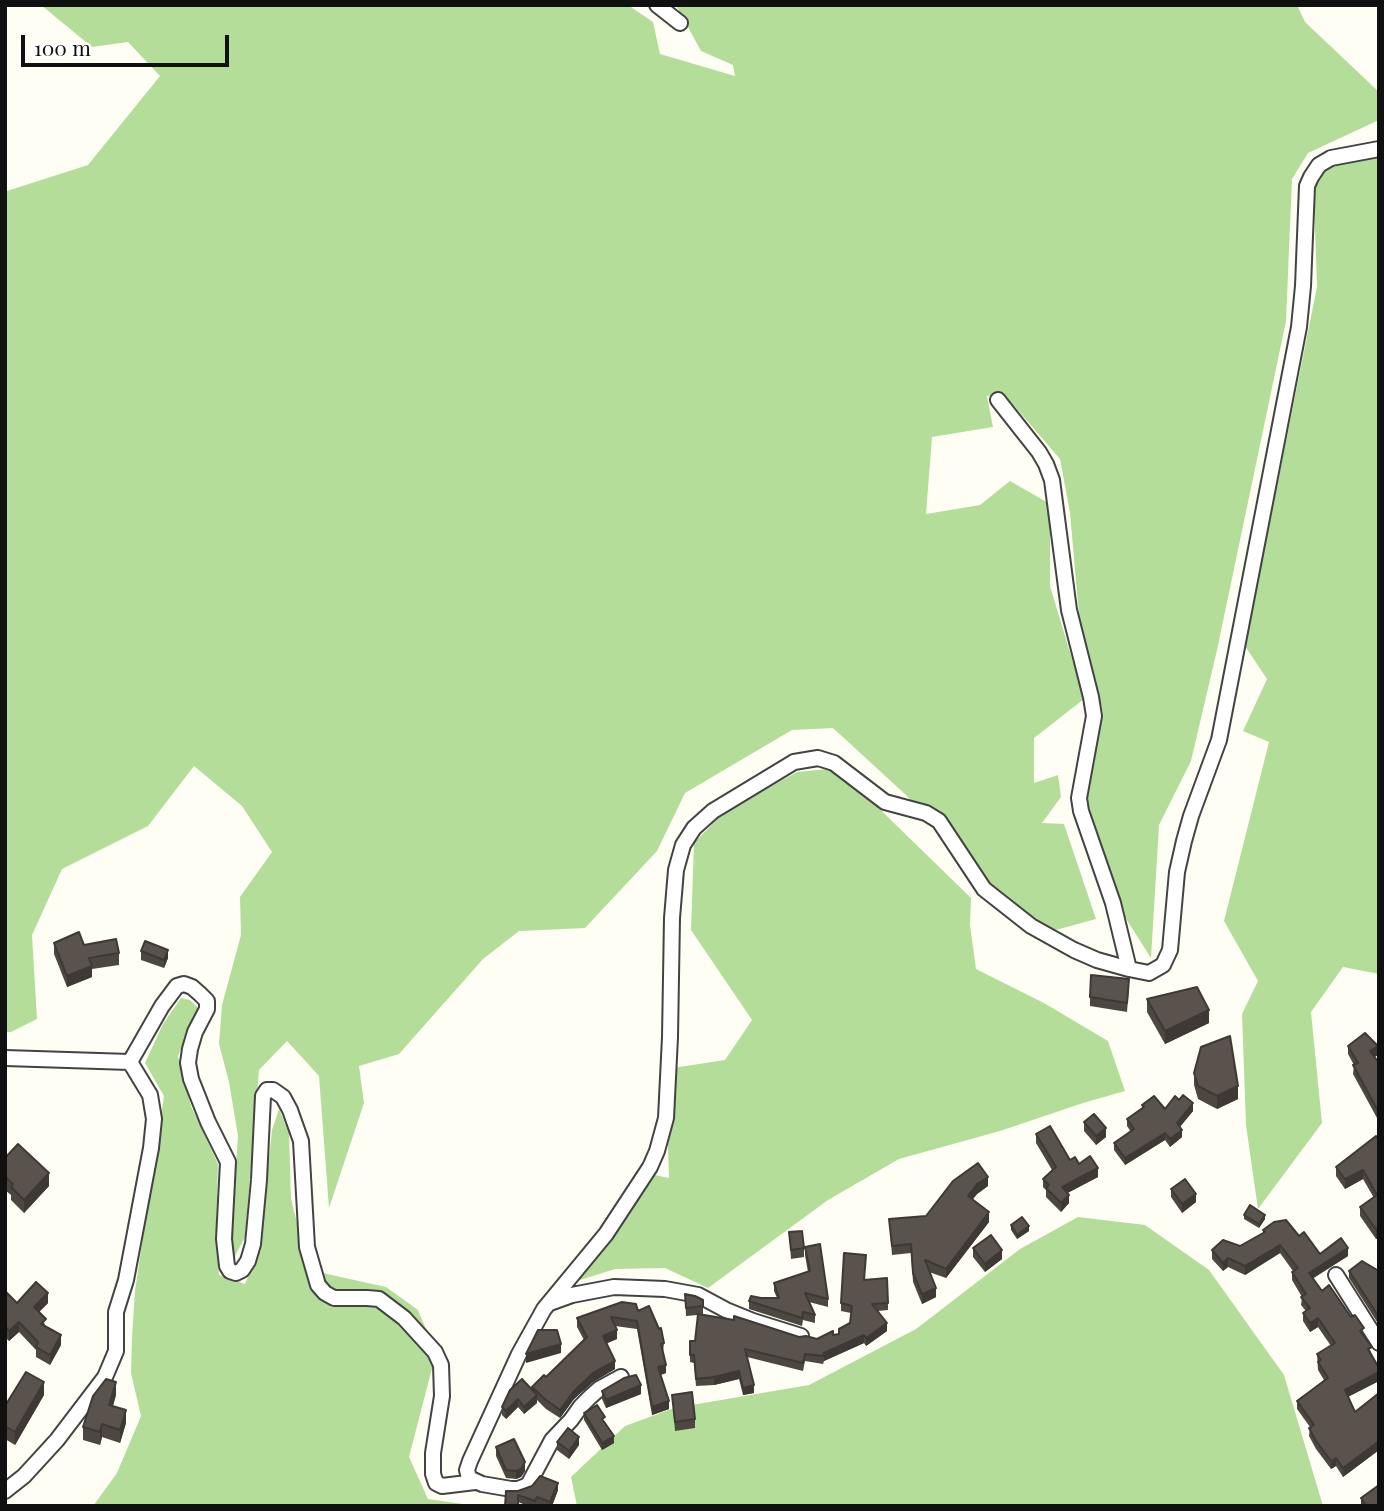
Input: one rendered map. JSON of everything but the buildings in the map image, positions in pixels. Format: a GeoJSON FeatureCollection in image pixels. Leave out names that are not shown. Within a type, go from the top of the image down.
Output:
{"type":"FeatureCollection","features":[{"type":"Feature","properties":{"kind":"street"},"geometry":{"type":"LineString","coordinates":[[657,5],[680,23]]}},
{"type":"Feature","properties":{"kind":"street"},"geometry":{"type":"LineString","coordinates":[[475,1482],[467,1474],[470,1461],[519,1354],[548,1304],[606,1234],[650,1167],[657,1151],[666,1118],[676,870],[683,845],[694,828],[713,811],[794,762],[818,758],[834,763],[885,802],[932,816],[944,828],[984,890],[1031,926],[1097,960],[1144,973],[1152,972],[1163,965],[1170,950],[1177,872],[1184,841],[1219,740],[1298,327],[1303,286],[1307,186],[1319,165],[1331,158],[1379,149]]}},
{"type":"Feature","properties":{"kind":"street"},"geometry":{"type":"LineString","coordinates":[[998,400],[1039,452],[1052,480],[1069,610],[1094,716],[1081,783],[1081,811],[1114,903],[1129,969]]}},
{"type":"Feature","properties":{"kind":"street"},"geometry":{"type":"LineString","coordinates":[[130,1062],[162,1006],[177,986],[184,984],[200,993],[207,1001],[206,1009],[195,1032],[188,1063],[191,1079],[208,1122],[228,1163],[224,1239],[227,1266],[230,1271],[236,1273],[242,1270],[248,1261],[253,1244],[263,1096],[267,1090],[273,1090],[283,1097],[301,1141],[307,1247],[318,1285],[334,1298],[379,1300],[404,1318],[435,1352],[441,1365],[442,1396],[433,1453],[436,1483],[442,1486],[475,1482],[511,1489],[528,1485],[552,1440],[572,1420],[581,1406],[599,1389],[621,1377]]}},
{"type":"Feature","properties":{"kind":"street"},"geometry":{"type":"LineString","coordinates":[[5,1058],[130,1062]]}},
{"type":"Feature","properties":{"kind":"street"},"geometry":{"type":"LineString","coordinates":[[5,1491],[24,1476],[72,1422],[105,1377],[116,1351],[116,1311],[126,1280],[154,1119],[150,1095],[130,1062]]}},
{"type":"Feature","properties":{"kind":"street"},"geometry":{"type":"LineString","coordinates":[[1336,1275],[1379,1343]]}},
{"type":"Feature","properties":{"kind":"street"},"geometry":{"type":"LineString","coordinates":[[548,1304],[572,1295],[614,1287],[665,1289],[698,1295],[753,1321],[801,1336]]}},
{"type":"Feature","properties":{"kind":"green space"},"geometry":{"type":"Polygon","coordinates":[[[41,5],[628,5],[653,22],[660,54],[735,76],[733,65],[701,51],[676,5],[1297,5],[1305,22],[1379,92],[1379,120],[1308,153],[1292,179],[1286,321],[1191,761],[1159,825],[1151,958],[1118,906],[1077,798],[1103,713],[1079,615],[1070,513],[1060,459],[1004,394],[987,396],[993,427],[932,437],[926,514],[980,505],[1010,481],[1050,504],[1050,586],[1084,699],[1034,738],[1034,783],[1058,775],[1061,797],[1042,823],[1064,824],[1096,919],[1052,931],[1004,903],[906,795],[833,728],[792,730],[685,793],[657,851],[585,928],[519,931],[483,959],[399,1054],[359,1066],[364,1103],[329,1208],[319,1076],[287,1041],[259,1070],[245,1237],[234,1258],[231,1236],[238,1136],[229,1082],[219,1044],[222,1005],[241,935],[240,897],[272,852],[242,806],[194,766],[148,826],[62,869],[32,935],[37,1019],[11,1032],[5,1032],[5,189],[7,191],[88,165],[160,76],[128,42],[92,47],[41,5]]]}},
{"type":"Feature","properties":{"kind":"green space"},"geometry":{"type":"Polygon","coordinates":[[[1379,157],[1379,974],[1343,967],[1311,1012],[1322,1123],[1258,1209],[1246,1125],[1242,1014],[1258,981],[1224,921],[1269,742],[1243,731],[1267,679],[1245,646],[1317,287],[1314,197],[1317,173],[1330,163],[1379,157]]]}},
{"type":"Feature","properties":{"kind":"green space"},"geometry":{"type":"Polygon","coordinates":[[[827,769],[857,787],[971,898],[970,925],[976,969],[1044,1003],[1108,1041],[1125,1091],[1000,1131],[899,1159],[828,1200],[708,1288],[665,1268],[615,1269],[561,1286],[640,1172],[669,1178],[668,1147],[673,1068],[725,1060],[752,1020],[691,930],[694,843],[724,812],[797,772],[827,769]]]}},
{"type":"Feature","properties":{"kind":"green space"},"geometry":{"type":"Polygon","coordinates":[[[181,998],[190,1000],[198,1008],[178,1056],[191,1106],[218,1164],[216,1232],[219,1275],[245,1284],[260,1247],[272,1130],[279,1109],[289,1133],[291,1199],[309,1270],[386,1287],[418,1310],[436,1353],[409,1457],[428,1499],[477,1506],[93,1506],[117,1473],[141,1416],[131,1373],[135,1291],[164,1096],[145,1063],[163,1024],[181,998]]]}},
{"type":"Feature","properties":{"kind":"green space"},"geometry":{"type":"Polygon","coordinates":[[[1078,1217],[1145,1225],[1209,1270],[1284,1375],[1323,1506],[577,1506],[571,1477],[625,1426],[674,1408],[809,1385],[916,1329],[1020,1249],[1078,1217]]]}}]}
